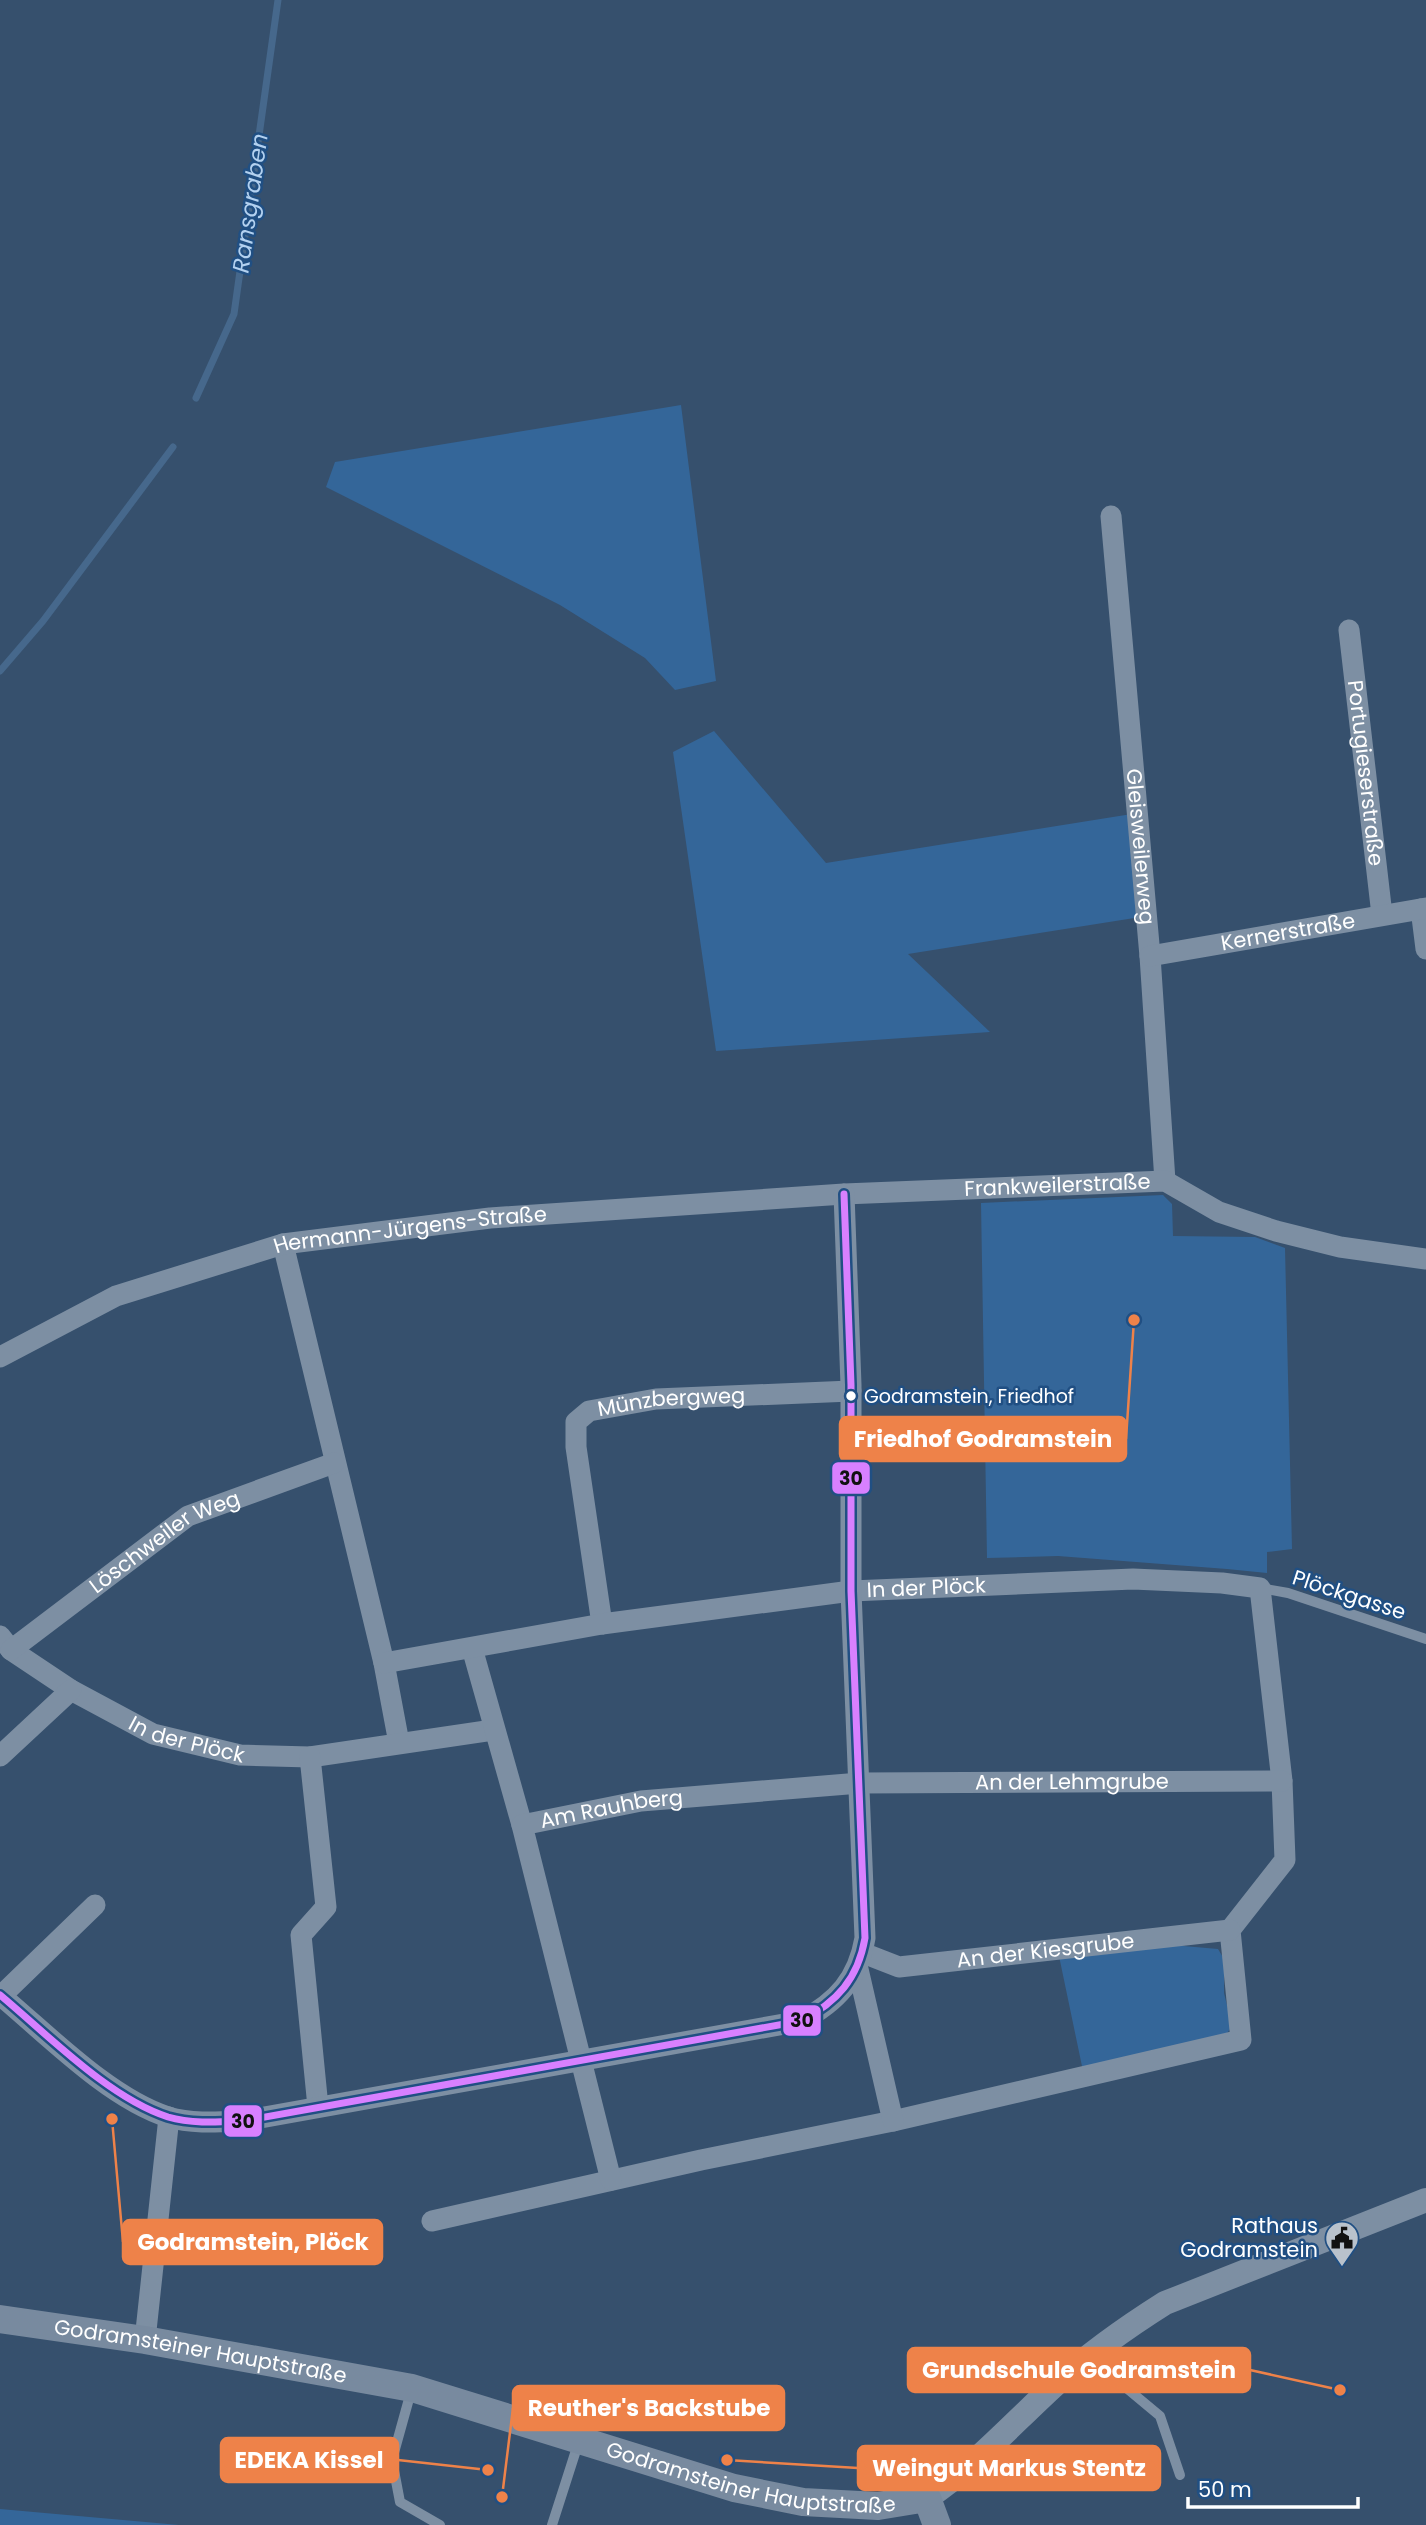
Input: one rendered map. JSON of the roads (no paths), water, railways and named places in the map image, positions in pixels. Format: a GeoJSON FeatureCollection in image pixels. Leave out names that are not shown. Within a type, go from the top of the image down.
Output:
{"type":"FeatureCollection","features":[{"type":"Feature","properties":{"kind":"main road","name":"Godramsteiner Hauptstraße"},"geometry":{"type":"LineString","coordinates":[[0,2319],[145,2340],[412,2388],[734,2488],[803,2502],[877,2506],[927,2498]]}},
{"type":"Feature","properties":{"kind":"main road"},"geometry":{"type":"LineString","coordinates":[[927,2498],[937,2525]]}},
{"type":"Feature","properties":{"kind":"street","name":"Gleisweilerweg"},"geometry":{"type":"LineString","coordinates":[[1111,516],[1150,956],[1165,1181]]}},
{"type":"Feature","properties":{"kind":"street","name":"Portugieserstraße"},"geometry":{"type":"LineString","coordinates":[[1349,630],[1382,915]]}},
{"type":"Feature","properties":{"kind":"street","name":"Kernerstraße"},"geometry":{"type":"LineString","coordinates":[[1150,956],[1423,909]]}},
{"type":"Feature","properties":{"kind":"street"},"geometry":{"type":"LineString","coordinates":[[1423,909],[1426,949]]}},
{"type":"Feature","properties":{"kind":"street","name":"Frankweilerstraße"},"geometry":{"type":"LineString","coordinates":[[844,1194],[1165,1181],[1219,1212],[1276,1231],[1340,1247],[1426,1259]]}},
{"type":"Feature","properties":{"kind":"street"},"geometry":{"type":"LineString","coordinates":[[95,1905],[0,1995],[129,2099],[169,2117],[206,2122],[243,2121],[580,2063],[801,2021],[838,1997],[860,1961],[865,1938],[851,1591],[851,1391],[844,1194]]}},
{"type":"Feature","properties":{"kind":"street","name":"Hermann-Jürgens-Straße"},"geometry":{"type":"LineString","coordinates":[[0,1357],[116,1296],[283,1244],[490,1218],[844,1194]]}},
{"type":"Feature","properties":{"kind":"street"},"geometry":{"type":"LineString","coordinates":[[283,1244],[384,1663],[400,1743]]}},
{"type":"Feature","properties":{"kind":"street","name":"Münzbergweg"},"geometry":{"type":"LineString","coordinates":[[602,1624],[576,1447],[576,1422],[589,1411],[656,1399],[851,1391]]}},
{"type":"Feature","properties":{"kind":"street","name":"Löschweiler Weg"},"geometry":{"type":"LineString","coordinates":[[6,1643],[188,1516],[334,1463]]}},
{"type":"Feature","properties":{"kind":"street","name":"In der Plöck"},"geometry":{"type":"LineString","coordinates":[[384,1663],[602,1624],[851,1591],[1133,1579],[1222,1583],[1260,1588]]}},
{"type":"Feature","properties":{"kind":"street"},"geometry":{"type":"LineString","coordinates":[[432,2221],[892,2121],[1241,2040],[1230,1930],[1285,1860],[1282,1781],[1260,1588]]}},
{"type":"Feature","properties":{"kind":"street","name":"In der Plöck"},"geometry":{"type":"LineString","coordinates":[[6,1643],[71,1690],[153,1734],[240,1755],[310,1757],[493,1730]]}},
{"type":"Feature","properties":{"kind":"street"},"geometry":{"type":"LineString","coordinates":[[472,1648],[522,1825]]}},
{"type":"Feature","properties":{"kind":"street"},"geometry":{"type":"LineString","coordinates":[[0,1756],[71,1690]]}},
{"type":"Feature","properties":{"kind":"street"},"geometry":{"type":"LineString","coordinates":[[310,1757],[326,1907],[301,1935],[318,2107]]}},
{"type":"Feature","properties":{"kind":"street","name":"An der Lehmgrube"},"geometry":{"type":"LineString","coordinates":[[860,1783],[1282,1781]]}},
{"type":"Feature","properties":{"kind":"street","name":"Am Rauhberg"},"geometry":{"type":"LineString","coordinates":[[611,2180],[522,1825],[641,1801],[860,1783]]}},
{"type":"Feature","properties":{"kind":"street","name":"An der Kiesgrube"},"geometry":{"type":"LineString","coordinates":[[860,1961],[899,1966],[1230,1930]]}},
{"type":"Feature","properties":{"kind":"street"},"geometry":{"type":"LineString","coordinates":[[860,1961],[892,2121]]}},
{"type":"Feature","properties":{"kind":"street"},"geometry":{"type":"LineString","coordinates":[[145,2340],[169,2117]]}},
{"type":"Feature","properties":{"kind":"street","name":"Godramsteiner Hauptstraße"},"geometry":{"type":"LineString","coordinates":[[927,2498],[1100,2348],[1166,2303],[1426,2200]]}},
{"type":"Feature","properties":{"kind":"lane","name":"Plöckgasse"},"geometry":{"type":"LineString","coordinates":[[1260,1588],[1288,1593],[1426,1639]]}},
{"type":"Feature","properties":{"kind":"lane"},"geometry":{"type":"LineString","coordinates":[[1100,2348],[1118,2381],[1160,2416],[1180,2476]]}},
{"type":"Feature","properties":{"kind":"lane"},"geometry":{"type":"LineString","coordinates":[[412,2388],[392,2460],[400,2502],[440,2525]]}},
{"type":"Feature","properties":{"kind":"lane"},"geometry":{"type":"LineString","coordinates":[[552,2525],[579,2440]]}},
{"type":"Feature","properties":{"kind":"waterway","name":"Ransgraben"},"geometry":{"type":"LineString","coordinates":[[196,398],[234,314],[278,0]]}},
{"type":"Feature","properties":{"kind":"waterway","name":"Ransgraben"},"geometry":{"type":"LineString","coordinates":[[0,671],[43,621],[173,447]]}},
{"type":"Feature","properties":{"kind":"place","name":"Friedhof Godramstein"},"geometry":{"type":"Point","coordinates":[1134,1320]}},
{"type":"Feature","properties":{"kind":"place","name":"Godramstein, Friedhof"},"geometry":{"type":"Point","coordinates":[851,1396]}},
{"type":"Feature","properties":{"kind":"place","name":"Godramstein, Plöck"},"geometry":{"type":"Point","coordinates":[112,2119]}},
{"type":"Feature","properties":{"kind":"place","name":"Rathaus Godramstein"},"geometry":{"type":"Point","coordinates":[1342,2268]}},
{"type":"Feature","properties":{"kind":"place","name":"Grundschule Godramstein"},"geometry":{"type":"Point","coordinates":[1340,2390]}},
{"type":"Feature","properties":{"kind":"place","name":"Weingut Markus Stentz"},"geometry":{"type":"Point","coordinates":[727,2460]}},
{"type":"Feature","properties":{"kind":"place","name":"EDEKA Kissel"},"geometry":{"type":"Point","coordinates":[488,2470]}},
{"type":"Feature","properties":{"kind":"place","name":"Reuther's Backstube"},"geometry":{"type":"Point","coordinates":[502,2497]}}]}
